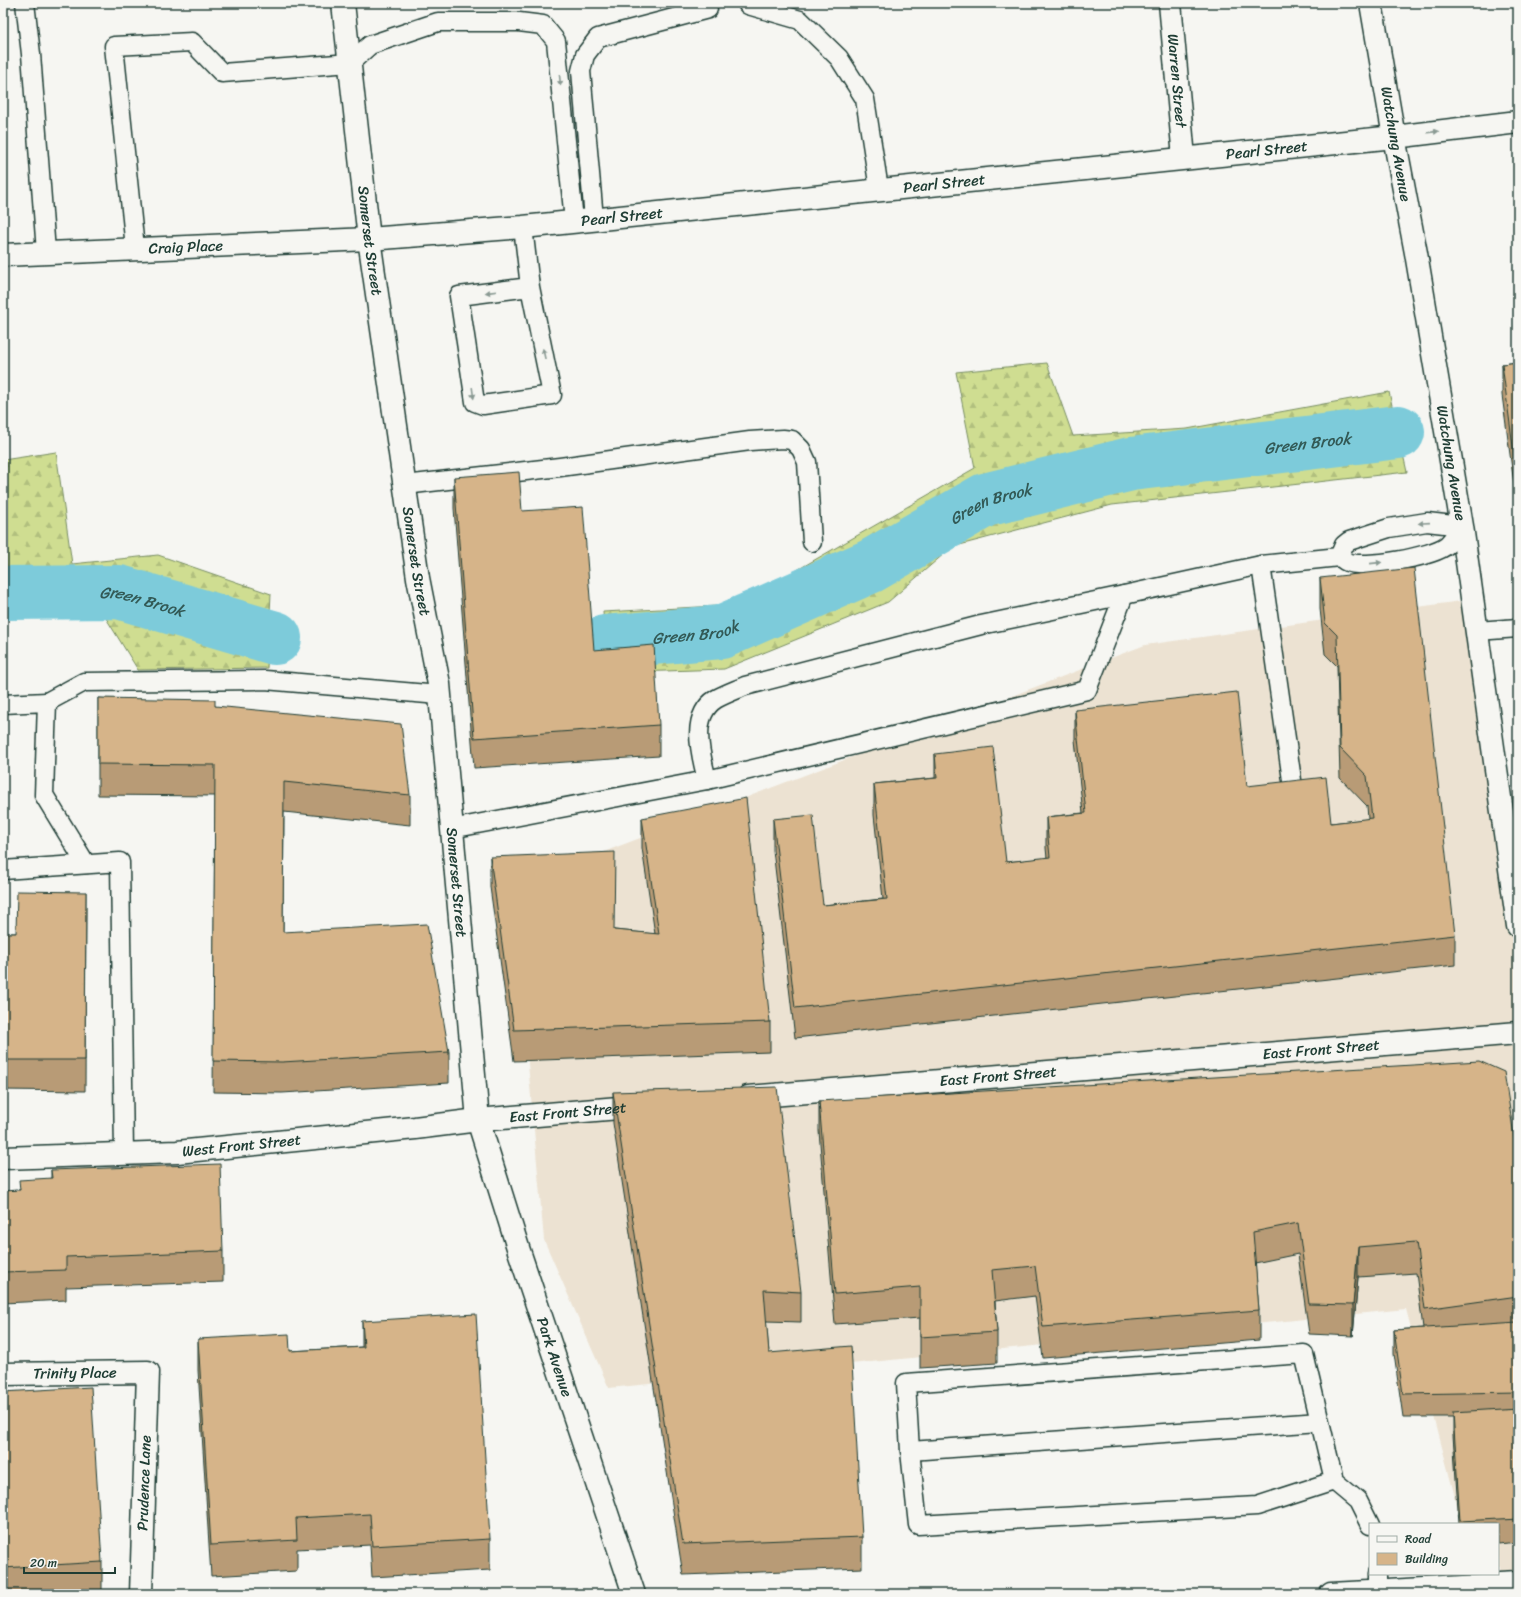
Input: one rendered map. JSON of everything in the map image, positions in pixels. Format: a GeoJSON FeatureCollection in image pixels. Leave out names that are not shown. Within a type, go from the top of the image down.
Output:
{"type":"FeatureCollection","features":[{"type":"Feature","properties":{"kind":"street","name":"Somerset Street"},"geometry":{"type":"LineString","coordinates":[[343,3],[369,239],[418,578],[439,695],[478,1120]]}},
{"type":"Feature","properties":{"kind":"street","name":"Warren Street"},"geometry":{"type":"LineString","coordinates":[[1170,3],[1184,158]]}},
{"type":"Feature","properties":{"kind":"street","name":"Watchung Avenue"},"geometry":{"type":"LineString","coordinates":[[1371,3],[1416,253],[1461,518],[1518,926]]}},
{"type":"Feature","properties":{"kind":"street","name":"Pearl Street"},"geometry":{"type":"LineString","coordinates":[[369,239],[523,227],[879,189],[1394,137],[1518,122]]}},
{"type":"Feature","properties":{"kind":"street","name":"Craig Place"},"geometry":{"type":"LineString","coordinates":[[3,255],[135,248],[369,239]]}},
{"type":"Feature","properties":{"kind":"street","name":"East Front Street"},"geometry":{"type":"LineString","coordinates":[[724,1099],[1518,1033]]}},
{"type":"Feature","properties":{"kind":"street","name":"East Front Street"},"geometry":{"type":"LineString","coordinates":[[478,1120],[661,1104]]}},
{"type":"Feature","properties":{"kind":"street","name":"West Front Street"},"geometry":{"type":"LineString","coordinates":[[3,1158],[177,1152],[415,1128],[478,1120]]}},
{"type":"Feature","properties":{"kind":"street","name":"Park Avenue"},"geometry":{"type":"LineString","coordinates":[[478,1120],[634,1594]]}},
{"type":"Feature","properties":{"kind":"street","name":"Trinity Place"},"geometry":{"type":"LineString","coordinates":[[3,1374],[148,1372]]}},
{"type":"Feature","properties":{"kind":"street","name":"Prudence Lane"},"geometry":{"type":"LineString","coordinates":[[141,1594],[148,1372]]}},
{"type":"Feature","properties":{"kind":"street"},"geometry":{"type":"LineString","coordinates":[[1331,1594],[1377,1583],[1518,1584]]}},
{"type":"Feature","properties":{"kind":"lane"},"geometry":{"type":"LineString","coordinates":[[25,3],[31,54],[46,252]]}},
{"type":"Feature","properties":{"kind":"lane"},"geometry":{"type":"LineString","coordinates":[[748,5],[800,20],[840,58],[865,99],[879,189]]}},
{"type":"Feature","properties":{"kind":"lane"},"geometry":{"type":"LineString","coordinates":[[584,220],[581,71],[585,55],[598,38],[708,9]]}},
{"type":"Feature","properties":{"kind":"lane"},"geometry":{"type":"LineString","coordinates":[[135,248],[114,46],[192,42],[222,73],[350,63],[370,46],[438,22],[519,22],[543,25],[556,41],[584,220]]}},
{"type":"Feature","properties":{"kind":"lane"},"geometry":{"type":"LineString","coordinates":[[523,227],[530,287],[552,395],[483,405],[475,402],[459,296],[530,287]]}},
{"type":"Feature","properties":{"kind":"lane"},"geometry":{"type":"LineString","coordinates":[[405,485],[560,467],[750,441],[783,439],[792,440],[801,449],[807,462],[812,542]]}},
{"type":"Feature","properties":{"kind":"lane"},"geometry":{"type":"LineString","coordinates":[[1339,557],[1344,545],[1349,541],[1389,528],[1461,518]]}},
{"type":"Feature","properties":{"kind":"lane"},"geometry":{"type":"LineString","coordinates":[[707,780],[701,753],[700,724],[704,711],[716,699],[739,689],[981,625],[1261,564],[1339,557],[1348,562],[1368,564],[1425,555],[1446,546],[1461,518]]}},
{"type":"Feature","properties":{"kind":"lane"},"geometry":{"type":"LineString","coordinates":[[1261,564],[1293,787]]}},
{"type":"Feature","properties":{"kind":"lane"},"geometry":{"type":"LineString","coordinates":[[452,829],[707,780],[1087,690],[1124,595]]}},
{"type":"Feature","properties":{"kind":"lane"},"geometry":{"type":"LineString","coordinates":[[1477,631],[1518,628]]}},
{"type":"Feature","properties":{"kind":"lane"},"geometry":{"type":"LineString","coordinates":[[3,704],[46,702],[84,682],[265,680],[439,695]]}},
{"type":"Feature","properties":{"kind":"lane"},"geometry":{"type":"LineString","coordinates":[[46,702],[44,795],[86,864]]}},
{"type":"Feature","properties":{"kind":"lane"},"geometry":{"type":"LineString","coordinates":[[3,870],[120,862],[124,1154]]}},
{"type":"Feature","properties":{"kind":"lane"},"geometry":{"type":"LineString","coordinates":[[1334,1481],[1257,1506],[918,1524],[910,1451],[906,1383],[1304,1354],[1334,1481],[1358,1501],[1369,1523]]}},
{"type":"Feature","properties":{"kind":"lane"},"geometry":{"type":"LineString","coordinates":[[910,1451],[1320,1422]]}},
{"type":"Feature","properties":{"kind":"shaded area"},"geometry":{"type":"Polygon","coordinates":[[[1461,601],[1518,821],[1518,1594],[1481,1594],[1476,1575],[1499,1575],[1499,1523],[1462,1523],[1406,1309],[609,1388],[544,1240],[512,887],[1145,645],[1461,601]]]}},
{"type":"Feature","properties":{"kind":"green space"},"geometry":{"type":"Polygon","coordinates":[[[1047,363],[1073,436],[1187,429],[1389,392],[1407,472],[1112,505],[952,547],[888,602],[724,669],[607,673],[603,612],[736,605],[975,468],[956,372],[1047,363]]]}},
{"type":"Feature","properties":{"kind":"green space"},"geometry":{"type":"Polygon","coordinates":[[[56,452],[72,564],[158,555],[271,594],[267,668],[138,670],[101,610],[3,617],[3,460],[56,452]]]}},
{"type":"Feature","properties":{"kind":"building"},"geometry":{"type":"Polygon","coordinates":[[[1518,362],[1518,484],[1502,364],[1518,362]]]}},
{"type":"Feature","properties":{"kind":"building"},"geometry":{"type":"Polygon","coordinates":[[[519,472],[522,511],[583,507],[594,650],[654,645],[659,725],[474,738],[454,477],[519,472]]]}},
{"type":"Feature","properties":{"kind":"building"},"geometry":{"type":"Polygon","coordinates":[[[1414,568],[1455,935],[795,1008],[773,819],[813,815],[823,905],[887,899],[874,784],[937,778],[935,754],[993,747],[1006,862],[1050,857],[1046,817],[1086,813],[1075,710],[1237,692],[1247,786],[1326,777],[1331,823],[1372,818],[1367,776],[1340,748],[1337,635],[1325,623],[1320,578],[1414,568]]]}},
{"type":"Feature","properties":{"kind":"building"},"geometry":{"type":"Polygon","coordinates":[[[98,698],[215,700],[215,706],[401,724],[410,795],[284,782],[283,932],[427,924],[449,1052],[282,1062],[213,1061],[215,765],[98,764],[98,698]]]}},
{"type":"Feature","properties":{"kind":"building"},"geometry":{"type":"Polygon","coordinates":[[[746,798],[770,1022],[514,1030],[490,857],[615,852],[614,930],[659,934],[642,818],[746,798]]]}},
{"type":"Feature","properties":{"kind":"building"},"geometry":{"type":"Polygon","coordinates":[[[17,891],[86,892],[85,1060],[3,1060],[3,933],[16,933],[17,891]]]}},
{"type":"Feature","properties":{"kind":"building"},"geometry":{"type":"Polygon","coordinates":[[[1479,1061],[1504,1072],[1518,1161],[1518,1296],[1425,1309],[1416,1242],[1358,1247],[1353,1305],[1309,1304],[1298,1223],[1253,1232],[1259,1310],[1043,1327],[1035,1266],[992,1270],[997,1332],[920,1337],[920,1287],[835,1294],[819,1101],[1479,1061]]]}},
{"type":"Feature","properties":{"kind":"building"},"geometry":{"type":"Polygon","coordinates":[[[777,1087],[801,1292],[764,1290],[769,1353],[851,1346],[862,1537],[683,1544],[613,1092],[777,1087]]]}},
{"type":"Feature","properties":{"kind":"building"},"geometry":{"type":"Polygon","coordinates":[[[220,1164],[223,1251],[66,1257],[66,1270],[3,1272],[3,1191],[20,1190],[19,1180],[52,1178],[51,1170],[220,1164]]]}},
{"type":"Feature","properties":{"kind":"building"},"geometry":{"type":"Polygon","coordinates":[[[476,1314],[490,1539],[372,1546],[370,1514],[296,1518],[297,1540],[211,1545],[198,1339],[289,1334],[290,1351],[364,1347],[362,1321],[476,1314]]]}},
{"type":"Feature","properties":{"kind":"building"},"geometry":{"type":"Polygon","coordinates":[[[1518,1322],[1518,1392],[1403,1394],[1394,1330],[1518,1322]]]}},
{"type":"Feature","properties":{"kind":"building"},"geometry":{"type":"Polygon","coordinates":[[[91,1387],[102,1562],[3,1568],[3,1392],[91,1387]]]}},
{"type":"Feature","properties":{"kind":"building"},"geometry":{"type":"Polygon","coordinates":[[[1518,1408],[1518,1518],[1460,1521],[1453,1412],[1518,1408]]]}},
{"type":"Feature","properties":{"kind":"waterway","name":"Green Brook"},"geometry":{"type":"LineString","coordinates":[[605,642],[721,632],[871,566],[985,500],[1131,464],[1398,432]]}},
{"type":"Feature","properties":{"kind":"waterway","name":"Green Brook"},"geometry":{"type":"LineString","coordinates":[[3,593],[119,592],[275,638]]}}]}
